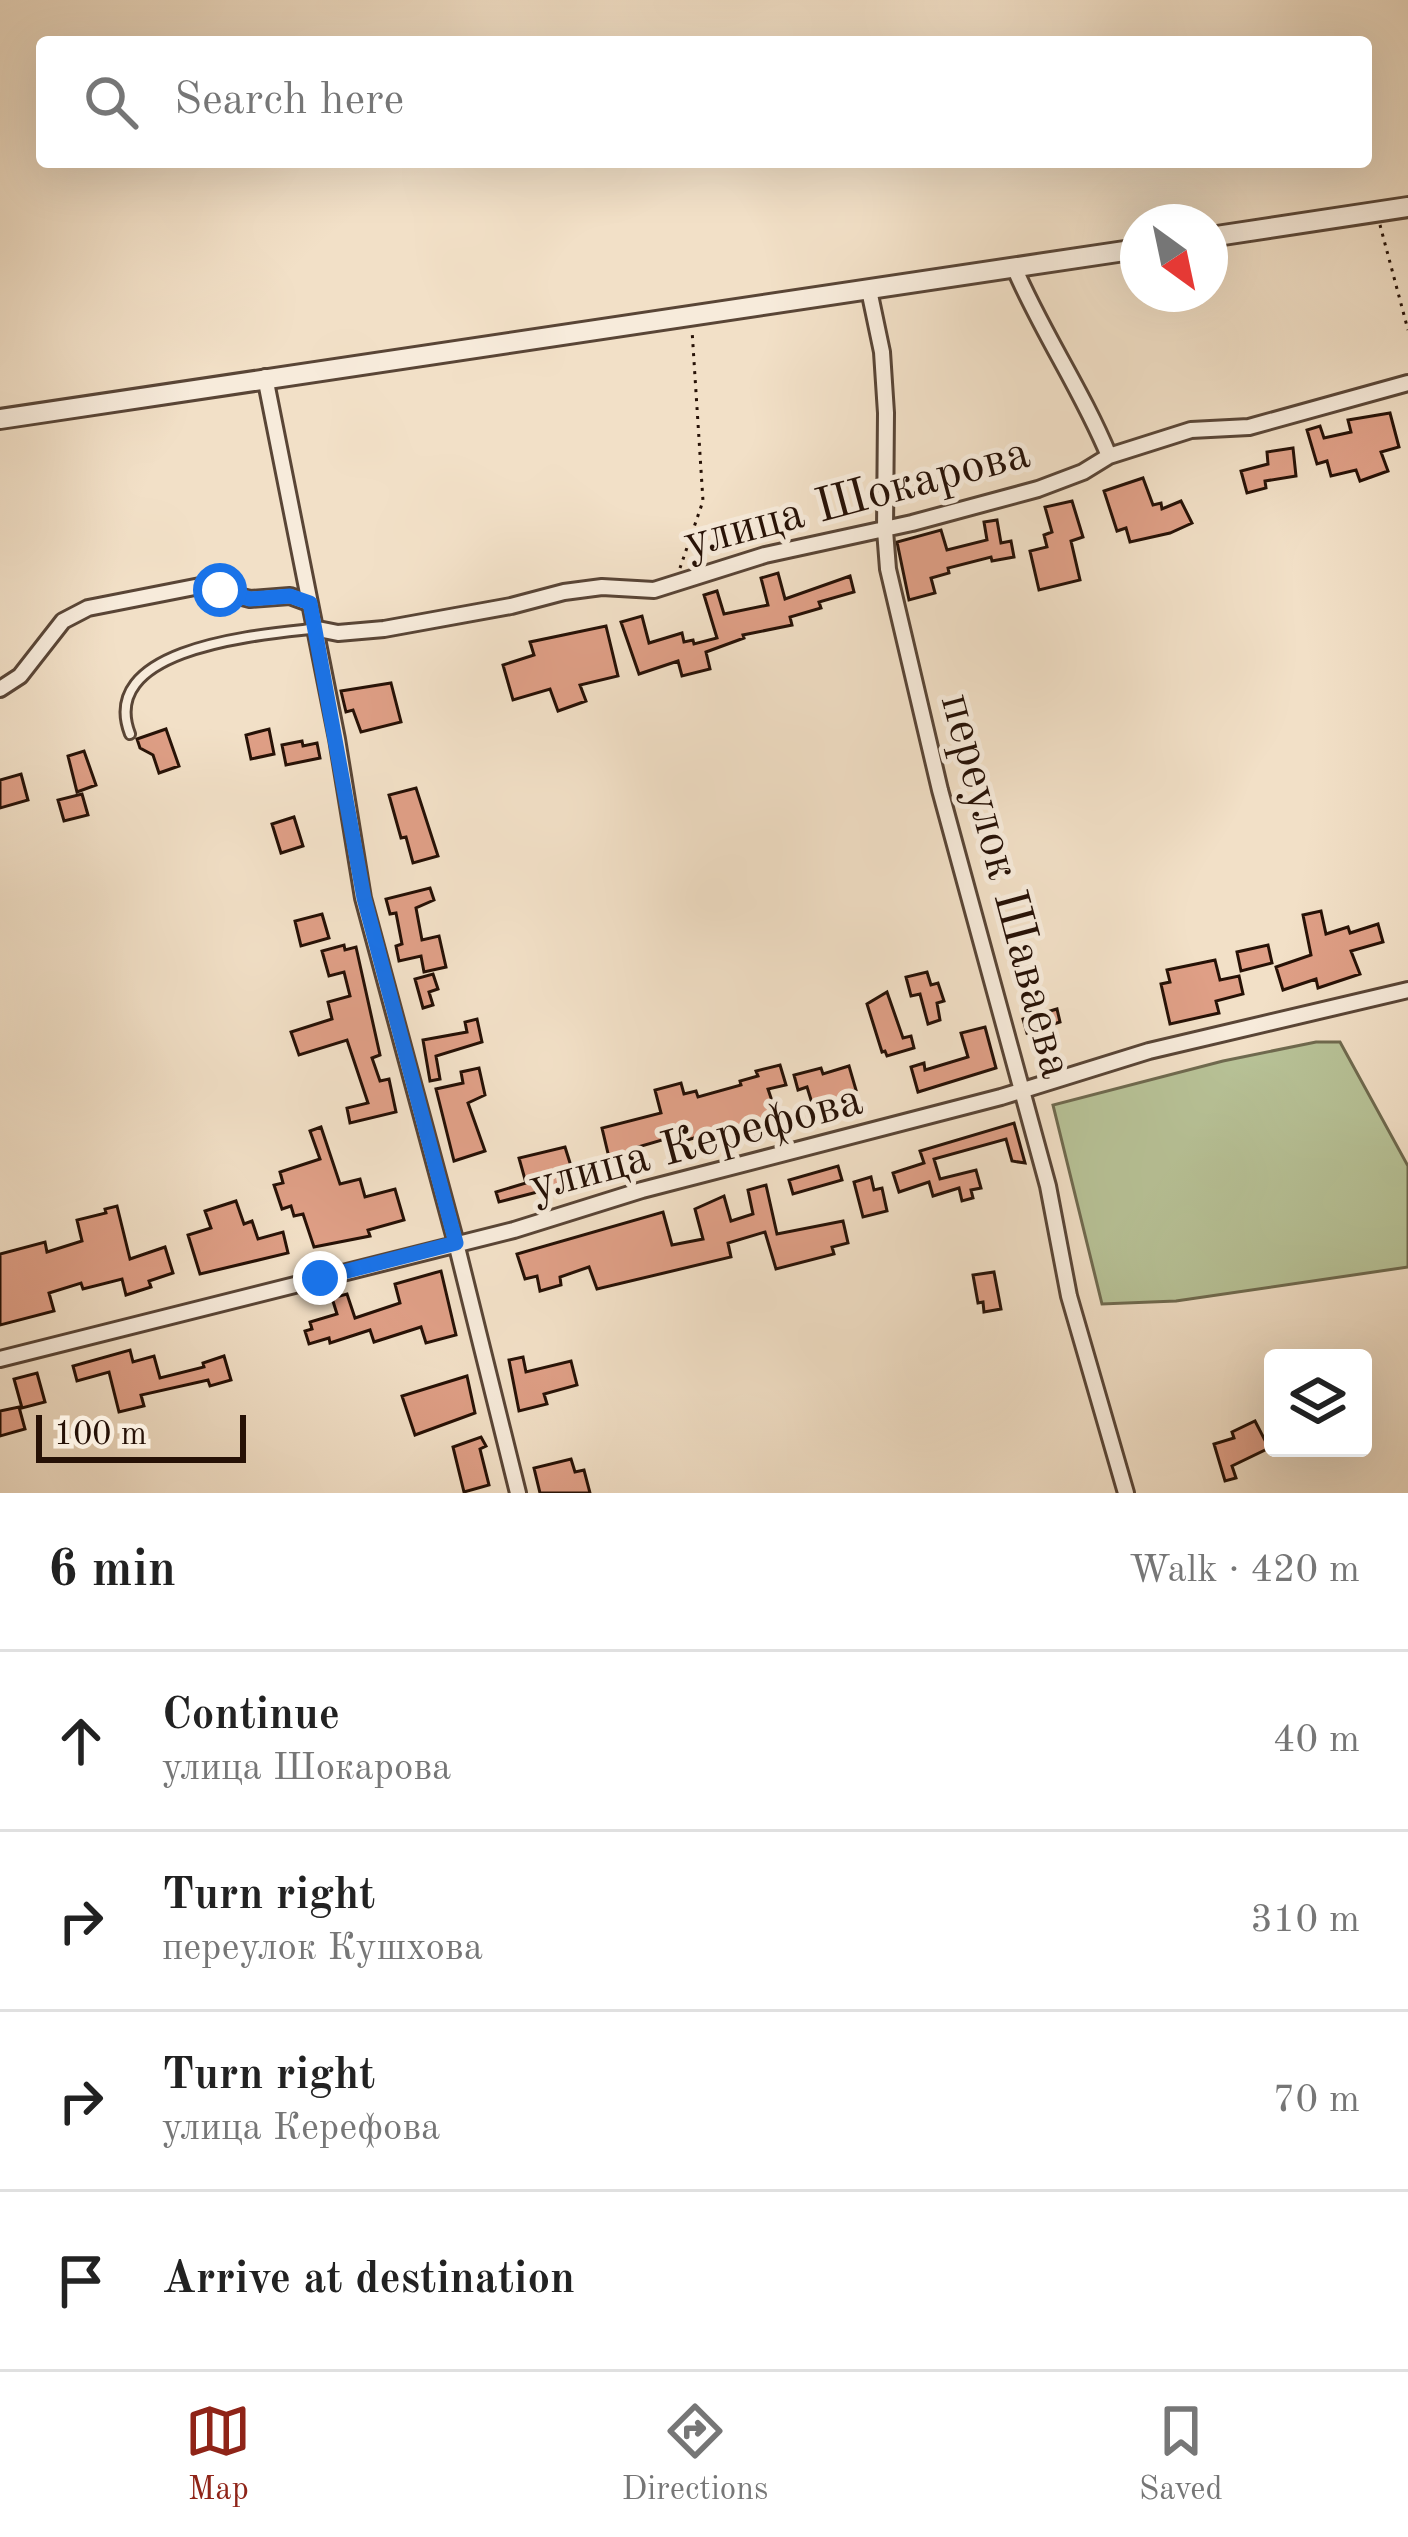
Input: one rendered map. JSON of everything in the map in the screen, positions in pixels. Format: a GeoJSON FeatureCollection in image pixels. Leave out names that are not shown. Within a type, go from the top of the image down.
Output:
{"type":"FeatureCollection","features":[{"type":"Feature","properties":{"kind":"street"},"geometry":{"type":"LineString","coordinates":[[1228,234],[1408,207]]}},
{"type":"Feature","properties":{"kind":"street"},"geometry":{"type":"LineString","coordinates":[[0,419],[1120,252]]}},
{"type":"Feature","properties":{"kind":"street"},"geometry":{"type":"LineString","coordinates":[[1014,267],[1109,456]]}},
{"type":"Feature","properties":{"kind":"street","name":"переулок Шаваева"},"geometry":{"type":"LineString","coordinates":[[869,290],[882,352],[888,569],[940,790],[1048,1186],[1069,1296],[1126,1493]]}},
{"type":"Feature","properties":{"kind":"street"},"geometry":{"type":"LineString","coordinates":[[265,377],[364,898],[518,1493]]}},
{"type":"Feature","properties":{"kind":"street","name":"улица Шокарова"},"geometry":{"type":"LineString","coordinates":[[313,628],[338,633],[406,626],[602,587],[640,592],[765,555],[885,530],[1053,484],[1109,456],[1191,430],[1249,427],[1408,382]]}},
{"type":"Feature","properties":{"kind":"street"},"geometry":{"type":"LineString","coordinates":[[0,689],[20,676],[63,621],[88,608],[200,586],[250,599],[290,596],[310,603]]}},
{"type":"Feature","properties":{"kind":"street","name":"улица Керефова"},"geometry":{"type":"LineString","coordinates":[[0,1359],[456,1243],[1149,1052],[1408,990]]}},
{"type":"Feature","properties":{"kind":"lane"},"geometry":{"type":"LineString","coordinates":[[130,734],[123,710],[128,696],[159,664],[219,643],[313,628]]}},
{"type":"Feature","properties":{"kind":"path"},"geometry":{"type":"LineString","coordinates":[[1376,212],[1408,330]]}},
{"type":"Feature","properties":{"kind":"path"},"geometry":{"type":"LineString","coordinates":[[676,583],[703,501],[691,316]]}},
{"type":"Feature","properties":{"kind":"green space"},"geometry":{"type":"Polygon","coordinates":[[[1316,1042],[1340,1042],[1408,1166],[1408,1267],[1176,1301],[1102,1304],[1053,1105],[1316,1042]]]}},
{"type":"Feature","properties":{"kind":"building"},"geometry":{"type":"Polygon","coordinates":[[[1390,413],[1399,447],[1381,452],[1388,471],[1360,481],[1356,470],[1331,476],[1327,461],[1317,464],[1307,430],[1320,426],[1324,438],[1351,432],[1348,420],[1390,413]]]}},
{"type":"Feature","properties":{"kind":"building"},"geometry":{"type":"Polygon","coordinates":[[[1293,448],[1296,476],[1265,481],[1266,488],[1247,493],[1241,471],[1268,464],[1267,452],[1293,448]]]}},
{"type":"Feature","properties":{"kind":"building"},"geometry":{"type":"Polygon","coordinates":[[[1143,478],[1153,505],[1161,503],[1162,509],[1181,501],[1192,523],[1130,542],[1126,528],[1117,531],[1104,491],[1143,478]]]}},
{"type":"Feature","properties":{"kind":"building"},"geometry":{"type":"Polygon","coordinates":[[[1072,501],[1083,537],[1071,541],[1080,580],[1039,590],[1030,551],[1047,547],[1044,535],[1052,532],[1045,507],[1072,501]]]}},
{"type":"Feature","properties":{"kind":"building"},"geometry":{"type":"Polygon","coordinates":[[[997,520],[1001,543],[1011,541],[1014,557],[992,561],[991,557],[948,568],[949,573],[931,578],[935,593],[909,600],[897,542],[941,530],[947,550],[987,540],[984,522],[997,520]]]}},
{"type":"Feature","properties":{"kind":"building"},"geometry":{"type":"Polygon","coordinates":[[[778,573],[785,599],[850,576],[854,592],[790,617],[792,625],[743,635],[706,652],[710,669],[682,676],[678,661],[639,674],[621,622],[642,616],[649,643],[682,633],[684,642],[693,640],[694,644],[717,638],[704,595],[717,591],[724,614],[768,605],[761,578],[778,573]]]}},
{"type":"Feature","properties":{"kind":"building"},"geometry":{"type":"Polygon","coordinates":[[[606,626],[618,676],[580,685],[586,701],[558,711],[550,689],[513,700],[503,665],[534,655],[530,642],[606,626]]]}},
{"type":"Feature","properties":{"kind":"building"},"geometry":{"type":"Polygon","coordinates":[[[391,683],[401,722],[361,732],[353,710],[346,712],[341,691],[391,683]]]}},
{"type":"Feature","properties":{"kind":"building"},"geometry":{"type":"Polygon","coordinates":[[[166,729],[179,766],[159,773],[153,755],[140,748],[137,739],[166,729]]]}},
{"type":"Feature","properties":{"kind":"building"},"geometry":{"type":"Polygon","coordinates":[[[269,729],[274,754],[251,759],[246,735],[269,729]]]}},
{"type":"Feature","properties":{"kind":"building"},"geometry":{"type":"Polygon","coordinates":[[[302,741],[303,746],[317,743],[320,758],[286,765],[282,745],[302,741]]]}},
{"type":"Feature","properties":{"kind":"building"},"geometry":{"type":"Polygon","coordinates":[[[84,751],[96,785],[77,792],[68,756],[84,751]]]}},
{"type":"Feature","properties":{"kind":"building"},"geometry":{"type":"Polygon","coordinates":[[[21,774],[28,800],[0,808],[0,780],[21,774]]]}},
{"type":"Feature","properties":{"kind":"building"},"geometry":{"type":"Polygon","coordinates":[[[416,788],[438,856],[413,863],[389,795],[416,788]]]}},
{"type":"Feature","properties":{"kind":"building"},"geometry":{"type":"Polygon","coordinates":[[[82,794],[88,815],[64,821],[58,800],[82,794]]]}},
{"type":"Feature","properties":{"kind":"building"},"geometry":{"type":"Polygon","coordinates":[[[294,817],[303,846],[281,853],[272,824],[294,817]]]}},
{"type":"Feature","properties":{"kind":"building"},"geometry":{"type":"Polygon","coordinates":[[[430,888],[434,900],[416,908],[422,940],[439,936],[446,967],[424,972],[421,956],[399,961],[396,946],[402,944],[396,913],[390,914],[386,899],[430,888]]]}},
{"type":"Feature","properties":{"kind":"building"},"geometry":{"type":"Polygon","coordinates":[[[1321,911],[1326,934],[1378,924],[1383,942],[1351,951],[1360,974],[1318,988],[1316,979],[1283,990],[1276,967],[1311,955],[1303,915],[1321,911]]]}},
{"type":"Feature","properties":{"kind":"building"},"geometry":{"type":"Polygon","coordinates":[[[322,914],[329,938],[301,946],[295,921],[322,914]]]}},
{"type":"Feature","properties":{"kind":"building"},"geometry":{"type":"Polygon","coordinates":[[[344,945],[345,950],[356,947],[380,1055],[372,1058],[380,1081],[389,1079],[396,1112],[350,1123],[347,1108],[368,1103],[347,1040],[299,1055],[291,1032],[332,1019],[328,1002],[350,996],[344,972],[329,976],[322,951],[344,945]]]}},
{"type":"Feature","properties":{"kind":"building"},"geometry":{"type":"Polygon","coordinates":[[[1268,945],[1272,963],[1241,971],[1237,952],[1268,945]]]}},
{"type":"Feature","properties":{"kind":"building"},"geometry":{"type":"Polygon","coordinates":[[[1215,960],[1220,980],[1239,976],[1243,994],[1216,1001],[1219,1013],[1170,1024],[1161,984],[1170,982],[1167,970],[1215,960]]]}},
{"type":"Feature","properties":{"kind":"building"},"geometry":{"type":"Polygon","coordinates":[[[927,972],[931,985],[938,983],[944,1001],[937,1003],[940,1020],[928,1024],[920,994],[911,996],[906,977],[927,972]]]}},
{"type":"Feature","properties":{"kind":"building"},"geometry":{"type":"Polygon","coordinates":[[[433,974],[438,989],[429,992],[433,1005],[423,1008],[415,979],[433,974]]]}},
{"type":"Feature","properties":{"kind":"building"},"geometry":{"type":"Polygon","coordinates":[[[887,992],[903,1038],[911,1036],[914,1048],[887,1056],[867,1004],[887,992]]]}},
{"type":"Feature","properties":{"kind":"building"},"geometry":{"type":"Polygon","coordinates":[[[1057,1009],[1060,1022],[1027,1033],[1023,1019],[1057,1009]]]}},
{"type":"Feature","properties":{"kind":"building"},"geometry":{"type":"Polygon","coordinates":[[[477,1019],[482,1042],[436,1056],[440,1079],[430,1081],[423,1040],[467,1032],[465,1022],[477,1019]]]}},
{"type":"Feature","properties":{"kind":"building"},"geometry":{"type":"Polygon","coordinates":[[[985,1027],[996,1068],[918,1092],[911,1067],[924,1063],[925,1070],[968,1057],[961,1033],[985,1027]]]}},
{"type":"Feature","properties":{"kind":"building"},"geometry":{"type":"Polygon","coordinates":[[[780,1065],[786,1085],[768,1089],[778,1119],[751,1127],[753,1135],[714,1146],[711,1133],[674,1144],[672,1137],[631,1149],[635,1165],[620,1170],[618,1163],[611,1166],[602,1128],[661,1113],[655,1090],[681,1083],[684,1094],[696,1091],[698,1097],[741,1085],[740,1081],[758,1076],[756,1071],[780,1065]]]}},
{"type":"Feature","properties":{"kind":"building"},"geometry":{"type":"Polygon","coordinates":[[[849,1066],[856,1090],[846,1093],[851,1109],[816,1116],[807,1087],[798,1090],[794,1075],[821,1068],[823,1074],[849,1066]]]}},
{"type":"Feature","properties":{"kind":"building"},"geometry":{"type":"Polygon","coordinates":[[[479,1068],[485,1095],[468,1103],[485,1151],[454,1161],[436,1089],[463,1083],[461,1072],[479,1068]]]}},
{"type":"Feature","properties":{"kind":"building"},"geometry":{"type":"Polygon","coordinates":[[[1014,1123],[1025,1163],[1012,1161],[1006,1139],[934,1159],[940,1179],[976,1170],[981,1188],[971,1190],[973,1198],[962,1201],[959,1188],[933,1196],[929,1182],[899,1192],[893,1173],[924,1163],[920,1151],[1014,1123]]]}},
{"type":"Feature","properties":{"kind":"building"},"geometry":{"type":"Polygon","coordinates":[[[321,1127],[340,1184],[360,1179],[365,1197],[395,1189],[404,1220],[368,1230],[370,1236],[314,1247],[303,1214],[294,1216],[291,1206],[282,1209],[274,1185],[283,1183],[280,1172],[320,1159],[310,1131],[321,1127]]]}},
{"type":"Feature","properties":{"kind":"building"},"geometry":{"type":"Polygon","coordinates":[[[565,1147],[576,1182],[499,1202],[496,1192],[526,1183],[519,1158],[565,1147]]]}},
{"type":"Feature","properties":{"kind":"building"},"geometry":{"type":"Polygon","coordinates":[[[838,1166],[842,1180],[793,1194],[789,1180],[838,1166]]]}},
{"type":"Feature","properties":{"kind":"building"},"geometry":{"type":"Polygon","coordinates":[[[871,1177],[874,1190],[882,1188],[887,1211],[863,1217],[854,1182],[871,1177]]]}},
{"type":"Feature","properties":{"kind":"building"},"geometry":{"type":"Polygon","coordinates":[[[766,1185],[777,1234],[843,1221],[848,1243],[832,1247],[834,1254],[776,1269],[765,1232],[728,1243],[731,1257],[597,1289],[589,1267],[560,1277],[561,1285],[540,1291],[537,1276],[525,1279],[517,1254],[663,1212],[672,1245],[703,1239],[695,1209],[724,1196],[731,1221],[753,1214],[748,1190],[766,1185]]]}},
{"type":"Feature","properties":{"kind":"building"},"geometry":{"type":"Polygon","coordinates":[[[236,1201],[244,1224],[252,1221],[258,1239],[283,1232],[288,1253],[200,1274],[188,1235],[211,1228],[205,1211],[236,1201]]]}},
{"type":"Feature","properties":{"kind":"building"},"geometry":{"type":"Polygon","coordinates":[[[117,1206],[130,1259],[165,1247],[173,1273],[126,1295],[122,1279],[83,1289],[81,1283],[49,1293],[54,1311],[0,1325],[0,1254],[45,1242],[47,1252],[82,1241],[77,1220],[117,1206]]]}},
{"type":"Feature","properties":{"kind":"building"},"geometry":{"type":"Polygon","coordinates":[[[441,1271],[456,1335],[426,1343],[421,1327],[374,1342],[370,1330],[330,1343],[329,1338],[309,1344],[305,1331],[312,1329],[310,1322],[337,1314],[332,1298],[347,1294],[355,1318],[400,1303],[395,1284],[441,1271]]]}},
{"type":"Feature","properties":{"kind":"building"},"geometry":{"type":"Polygon","coordinates":[[[994,1272],[1001,1309],[984,1312],[973,1275],[994,1272]]]}},
{"type":"Feature","properties":{"kind":"building"},"geometry":{"type":"Polygon","coordinates":[[[130,1350],[133,1362],[154,1356],[160,1378],[204,1367],[203,1363],[224,1356],[231,1380],[210,1386],[208,1380],[141,1395],[144,1406],[119,1412],[109,1372],[77,1381],[73,1366],[130,1350]]]}},
{"type":"Feature","properties":{"kind":"building"},"geometry":{"type":"Polygon","coordinates":[[[523,1357],[526,1372],[571,1361],[577,1385],[544,1394],[547,1404],[519,1411],[509,1360],[523,1357]]]}},
{"type":"Feature","properties":{"kind":"building"},"geometry":{"type":"Polygon","coordinates":[[[37,1373],[45,1402],[22,1408],[14,1379],[37,1373]]]}},
{"type":"Feature","properties":{"kind":"building"},"geometry":{"type":"Polygon","coordinates":[[[467,1376],[475,1413],[415,1435],[402,1396],[467,1376]]]}},
{"type":"Feature","properties":{"kind":"building"},"geometry":{"type":"Polygon","coordinates":[[[19,1407],[25,1429],[0,1436],[0,1411],[19,1407]]]}},
{"type":"Feature","properties":{"kind":"building"},"geometry":{"type":"Polygon","coordinates":[[[1255,1421],[1264,1450],[1232,1466],[1236,1478],[1225,1481],[1214,1444],[1234,1438],[1232,1432],[1255,1421]]]}},
{"type":"Feature","properties":{"kind":"building"},"geometry":{"type":"Polygon","coordinates":[[[481,1437],[489,1485],[464,1492],[453,1447],[481,1437]]]}},
{"type":"Feature","properties":{"kind":"building"},"geometry":{"type":"Polygon","coordinates":[[[571,1459],[575,1472],[584,1470],[590,1493],[540,1493],[534,1468],[571,1459]]]}},
{"type":"Feature","properties":{"kind":"route"},"geometry":{"type":"LineString","coordinates":[[220,590],[250,599],[290,596],[310,603],[364,898],[456,1243],[320,1278]]}}]}
